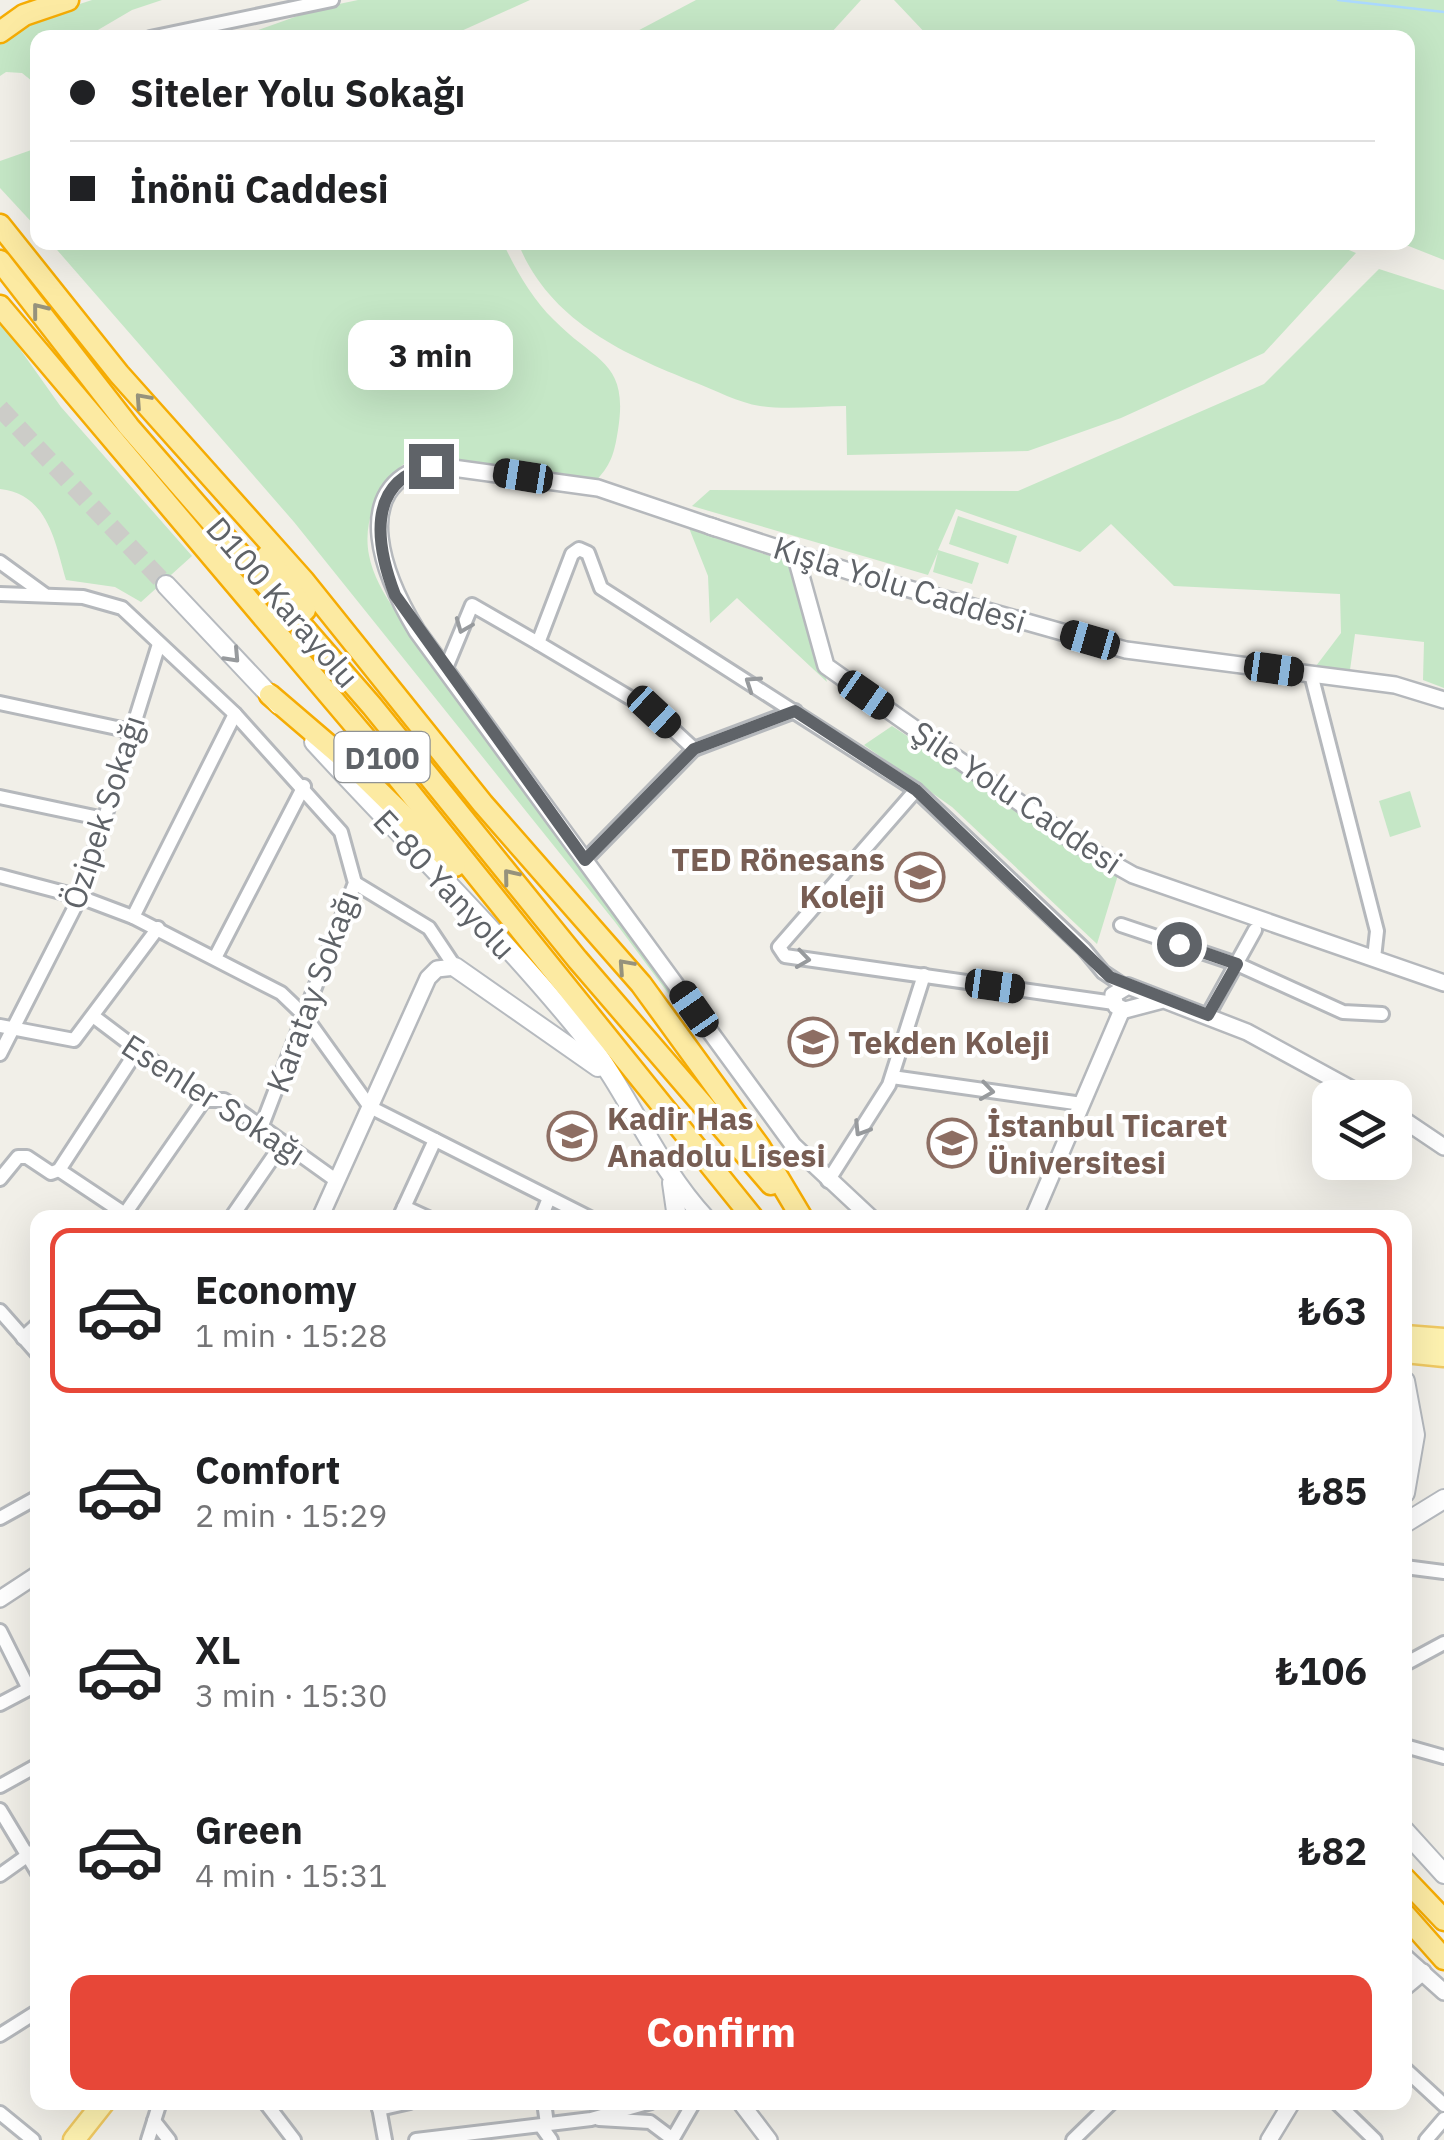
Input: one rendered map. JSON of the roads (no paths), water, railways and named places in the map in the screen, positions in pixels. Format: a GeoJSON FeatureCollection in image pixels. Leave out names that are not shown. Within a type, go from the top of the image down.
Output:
{"type":"FeatureCollection","features":[{"type":"Feature","properties":{"kind":"highway"},"geometry":{"type":"LineString","coordinates":[[0,32],[24,15],[68,0]]}},
{"type":"Feature","properties":{"kind":"highway"},"geometry":{"type":"LineString","coordinates":[[0,223],[187,450],[304,582],[530,860],[642,984],[759,1146],[795,1210]]}},
{"type":"Feature","properties":{"kind":"highway","name":"D100 Karayolu"},"geometry":{"type":"LineString","coordinates":[[0,261],[129,426],[372,706],[577,959],[793,1210]]}},
{"type":"Feature","properties":{"kind":"highway","name":"D100 Karayolu"},"geometry":{"type":"LineString","coordinates":[[0,306],[374,748],[747,1210]]}},
{"type":"Feature","properties":{"kind":"highway"},"geometry":{"type":"LineString","coordinates":[[187,450],[372,706]]}},
{"type":"Feature","properties":{"kind":"highway"},"geometry":{"type":"LineString","coordinates":[[270,695],[353,766],[521,931]]}},
{"type":"Feature","properties":{"kind":"highway"},"geometry":{"type":"LineString","coordinates":[[1412,1886],[1444,1920]]}},
{"type":"Feature","properties":{"kind":"highway"},"geometry":{"type":"LineString","coordinates":[[1412,1923],[1444,1959]]}},
{"type":"Feature","properties":{"kind":"main road","name":"E-80 Yanyolu"},"geometry":{"type":"LineString","coordinates":[[166,585],[584,1036],[618,1085],[670,1178],[697,1210]]}},
{"type":"Feature","properties":{"kind":"main road"},"geometry":{"type":"LineString","coordinates":[[455,966],[589,1058],[618,1085]]}},
{"type":"Feature","properties":{"kind":"main road"},"geometry":{"type":"LineString","coordinates":[[532,977],[556,1022],[544,1030]]}},
{"type":"Feature","properties":{"kind":"main road"},"geometry":{"type":"LineString","coordinates":[[670,1178],[676,1210]]}},
{"type":"Feature","properties":{"kind":"main road"},"geometry":{"type":"LineString","coordinates":[[1412,1337],[1444,1339]]}},
{"type":"Feature","properties":{"kind":"main road"},"geometry":{"type":"LineString","coordinates":[[1412,1353],[1444,1356]]}},
{"type":"Feature","properties":{"kind":"main road"},"geometry":{"type":"LineString","coordinates":[[1412,1419],[1412,1453]]}},
{"type":"Feature","properties":{"kind":"main road"},"geometry":{"type":"LineString","coordinates":[[1412,1496],[1422,1505],[1437,1504]]}},
{"type":"Feature","properties":{"kind":"main road"},"geometry":{"type":"LineString","coordinates":[[1412,1518],[1437,1504]]}},
{"type":"Feature","properties":{"kind":"main road"},"geometry":{"type":"LineString","coordinates":[[1412,1839],[1444,1874]]}},
{"type":"Feature","properties":{"kind":"main road"},"geometry":{"type":"LineString","coordinates":[[58,2140],[80,2110]]}},
{"type":"Feature","properties":{"kind":"main road"},"geometry":{"type":"LineString","coordinates":[[74,2140],[98,2110]]}},
{"type":"Feature","properties":{"kind":"street"},"geometry":{"type":"LineString","coordinates":[[188,30],[332,0]]}},
{"type":"Feature","properties":{"kind":"street","name":"Kışla Yolu Caddesi"},"geometry":{"type":"LineString","coordinates":[[861,1210],[828,1182],[736,1070],[395,595],[378,548],[388,498],[406,474],[431,466],[456,467],[614,492],[795,554],[1126,650],[1395,686],[1444,700]]}},
{"type":"Feature","properties":{"kind":"street"},"geometry":{"type":"LineString","coordinates":[[538,643],[572,554],[579,549],[588,553],[601,588],[916,790],[1084,948],[1103,972],[1128,987],[1208,1015],[1289,1052],[1337,1080]]}},
{"type":"Feature","properties":{"kind":"street","name":"Şile Yolu Caddesi"},"geometry":{"type":"LineString","coordinates":[[795,554],[826,666],[1078,844],[1133,875],[1444,983]]}},
{"type":"Feature","properties":{"kind":"street"},"geometry":{"type":"LineString","coordinates":[[0,562],[44,594]]}},
{"type":"Feature","properties":{"kind":"street","name":"Karatay Sokağı"},"geometry":{"type":"LineString","coordinates":[[0,594],[84,597],[122,608],[235,714],[340,829],[355,883],[261,1128]]}},
{"type":"Feature","properties":{"kind":"street"},"geometry":{"type":"LineString","coordinates":[[446,668],[472,604],[654,712],[694,749]]}},
{"type":"Feature","properties":{"kind":"street","name":"Özipek Sokağı"},"geometry":{"type":"LineString","coordinates":[[0,1054],[5,1027],[80,897],[159,644]]}},
{"type":"Feature","properties":{"kind":"street"},"geometry":{"type":"LineString","coordinates":[[1311,674],[1377,932],[1374,958]]}},
{"type":"Feature","properties":{"kind":"street"},"geometry":{"type":"LineString","coordinates":[[0,703],[130,731]]}},
{"type":"Feature","properties":{"kind":"street"},"geometry":{"type":"LineString","coordinates":[[585,860],[694,749],[795,711]]}},
{"type":"Feature","properties":{"kind":"street"},"geometry":{"type":"LineString","coordinates":[[133,918],[235,714]]}},
{"type":"Feature","properties":{"kind":"street"},"geometry":{"type":"LineString","coordinates":[[216,956],[304,786]]}},
{"type":"Feature","properties":{"kind":"street"},"geometry":{"type":"LineString","coordinates":[[916,790],[780,947],[786,956],[1124,1006],[1163,1000]]}},
{"type":"Feature","properties":{"kind":"street"},"geometry":{"type":"LineString","coordinates":[[0,797],[104,819]]}},
{"type":"Feature","properties":{"kind":"street"},"geometry":{"type":"LineString","coordinates":[[0,876],[80,897],[158,928],[280,993],[304,1015],[370,1107],[574,1210]]}},
{"type":"Feature","properties":{"kind":"street"},"geometry":{"type":"LineString","coordinates":[[324,1210],[428,978],[437,969],[455,966],[429,928],[355,883]]}},
{"type":"Feature","properties":{"kind":"street"},"geometry":{"type":"LineString","coordinates":[[1120,925],[1237,964],[1342,1012],[1382,1014]]}},
{"type":"Feature","properties":{"kind":"street"},"geometry":{"type":"LineString","coordinates":[[5,1027],[74,1040],[158,928]]}},
{"type":"Feature","properties":{"kind":"street"},"geometry":{"type":"LineString","coordinates":[[1208,1015],[1254,930]]}},
{"type":"Feature","properties":{"kind":"street"},"geometry":{"type":"LineString","coordinates":[[828,1182],[892,1078],[924,976]]}},
{"type":"Feature","properties":{"kind":"street"},"geometry":{"type":"LineString","coordinates":[[1036,1210],[1124,1006],[1138,998],[1128,987]]}},
{"type":"Feature","properties":{"kind":"street","name":"Esenler Sokağı"},"geometry":{"type":"LineString","coordinates":[[93,1016],[204,1100],[224,1100],[337,1181]]}},
{"type":"Feature","properties":{"kind":"street"},"geometry":{"type":"LineString","coordinates":[[0,1179],[18,1157],[27,1157],[51,1173],[60,1170],[136,1052]]}},
{"type":"Feature","properties":{"kind":"street"},"geometry":{"type":"LineString","coordinates":[[892,1078],[1082,1104]]}},
{"type":"Feature","properties":{"kind":"street"},"geometry":{"type":"LineString","coordinates":[[128,1210],[204,1100]]}},
{"type":"Feature","properties":{"kind":"street"},"geometry":{"type":"LineString","coordinates":[[1412,1126],[1444,1148]]}},
{"type":"Feature","properties":{"kind":"street"},"geometry":{"type":"LineString","coordinates":[[403,1210],[435,1140]]}},
{"type":"Feature","properties":{"kind":"street"},"geometry":{"type":"LineString","coordinates":[[237,1210],[282,1144]]}},
{"type":"Feature","properties":{"kind":"street"},"geometry":{"type":"LineString","coordinates":[[60,1170],[116,1210]]}},
{"type":"Feature","properties":{"kind":"street"},"geometry":{"type":"LineString","coordinates":[[544,1210],[549,1198]]}},
{"type":"Feature","properties":{"kind":"street"},"geometry":{"type":"LineString","coordinates":[[0,1311],[30,1345]]}},
{"type":"Feature","properties":{"kind":"street"},"geometry":{"type":"LineString","coordinates":[[23,1338],[30,1331]]}},
{"type":"Feature","properties":{"kind":"street"},"geometry":{"type":"LineString","coordinates":[[0,1518],[30,1501]]}},
{"type":"Feature","properties":{"kind":"street"},"geometry":{"type":"LineString","coordinates":[[1412,1568],[1444,1572]]}},
{"type":"Feature","properties":{"kind":"street"},"geometry":{"type":"LineString","coordinates":[[0,1599],[30,1579]]}},
{"type":"Feature","properties":{"kind":"street"},"geometry":{"type":"LineString","coordinates":[[0,1631],[30,1681]]}},
{"type":"Feature","properties":{"kind":"street"},"geometry":{"type":"LineString","coordinates":[[1412,1660],[1444,1642]]}},
{"type":"Feature","properties":{"kind":"street"},"geometry":{"type":"LineString","coordinates":[[0,1704],[30,1688]]}},
{"type":"Feature","properties":{"kind":"street"},"geometry":{"type":"LineString","coordinates":[[1412,1748],[1444,1757]]}},
{"type":"Feature","properties":{"kind":"street"},"geometry":{"type":"LineString","coordinates":[[0,1786],[30,1769]]}},
{"type":"Feature","properties":{"kind":"street"},"geometry":{"type":"LineString","coordinates":[[0,1810],[30,1849]]}},
{"type":"Feature","properties":{"kind":"street"},"geometry":{"type":"LineString","coordinates":[[0,1875],[30,1853]]}},
{"type":"Feature","properties":{"kind":"street"},"geometry":{"type":"LineString","coordinates":[[1412,1963],[1444,1992]]}},
{"type":"Feature","properties":{"kind":"street"},"geometry":{"type":"LineString","coordinates":[[1412,1981],[1423,1972]]}},
{"type":"Feature","properties":{"kind":"street"},"geometry":{"type":"LineString","coordinates":[[0,2035],[30,2016]]}},
{"type":"Feature","properties":{"kind":"street"},"geometry":{"type":"LineString","coordinates":[[1412,2075],[1444,2105]]}},
{"type":"Feature","properties":{"kind":"street"},"geometry":{"type":"LineString","coordinates":[[148,2140],[157,2110]]}},
{"type":"Feature","properties":{"kind":"street"},"geometry":{"type":"LineString","coordinates":[[271,2110],[290,2134],[273,2140]]}},
{"type":"Feature","properties":{"kind":"street"},"geometry":{"type":"LineString","coordinates":[[380,2110],[385,2140]]}},
{"type":"Feature","properties":{"kind":"street"},"geometry":{"type":"LineString","coordinates":[[544,2110],[544,2126],[551,2140]]}},
{"type":"Feature","properties":{"kind":"street"},"geometry":{"type":"LineString","coordinates":[[416,2140],[461,2131],[544,2126],[620,2110]]}},
{"type":"Feature","properties":{"kind":"street"},"geometry":{"type":"LineString","coordinates":[[591,2119],[650,2122],[671,2139],[689,2110]]}},
{"type":"Feature","properties":{"kind":"street"},"geometry":{"type":"LineString","coordinates":[[746,2110],[768,2140]]}},
{"type":"Feature","properties":{"kind":"street"},"geometry":{"type":"LineString","coordinates":[[1073,2140],[1104,2110]]}},
{"type":"Feature","properties":{"kind":"street"},"geometry":{"type":"LineString","coordinates":[[1270,2140],[1287,2110]]}},
{"type":"Feature","properties":{"kind":"street"},"geometry":{"type":"LineString","coordinates":[[1344,2110],[1375,2140]]}},
{"type":"Feature","properties":{"kind":"street"},"geometry":{"type":"LineString","coordinates":[[0,2113],[33,2140]]}},
{"type":"Feature","properties":{"kind":"street"},"geometry":{"type":"LineString","coordinates":[[1426,2140],[1444,2119]]}},
{"type":"Feature","properties":{"kind":"street"},"geometry":{"type":"LineString","coordinates":[[154,2121],[169,2140]]}},
{"type":"Feature","properties":{"kind":"waterway"},"geometry":{"type":"LineString","coordinates":[[1338,0],[1444,12]]}},
{"type":"Feature","properties":{"kind":"tunnel"},"geometry":{"type":"LineString","coordinates":[[0,408],[166,585]]}},
{"type":"Feature","properties":{"kind":"place","name":"TED Rönesans Koleji"},"geometry":{"type":"Point","coordinates":[920,877]}},
{"type":"Feature","properties":{"kind":"place","name":"Tekden Koleji"},"geometry":{"type":"Point","coordinates":[813,1042]}},
{"type":"Feature","properties":{"kind":"place","name":"Kadir Has Anadolu Lisesi"},"geometry":{"type":"Point","coordinates":[572,1136]}},
{"type":"Feature","properties":{"kind":"place","name":"İstanbul Ticaret Üniversitesi"},"geometry":{"type":"Point","coordinates":[952,1143]}}]}
